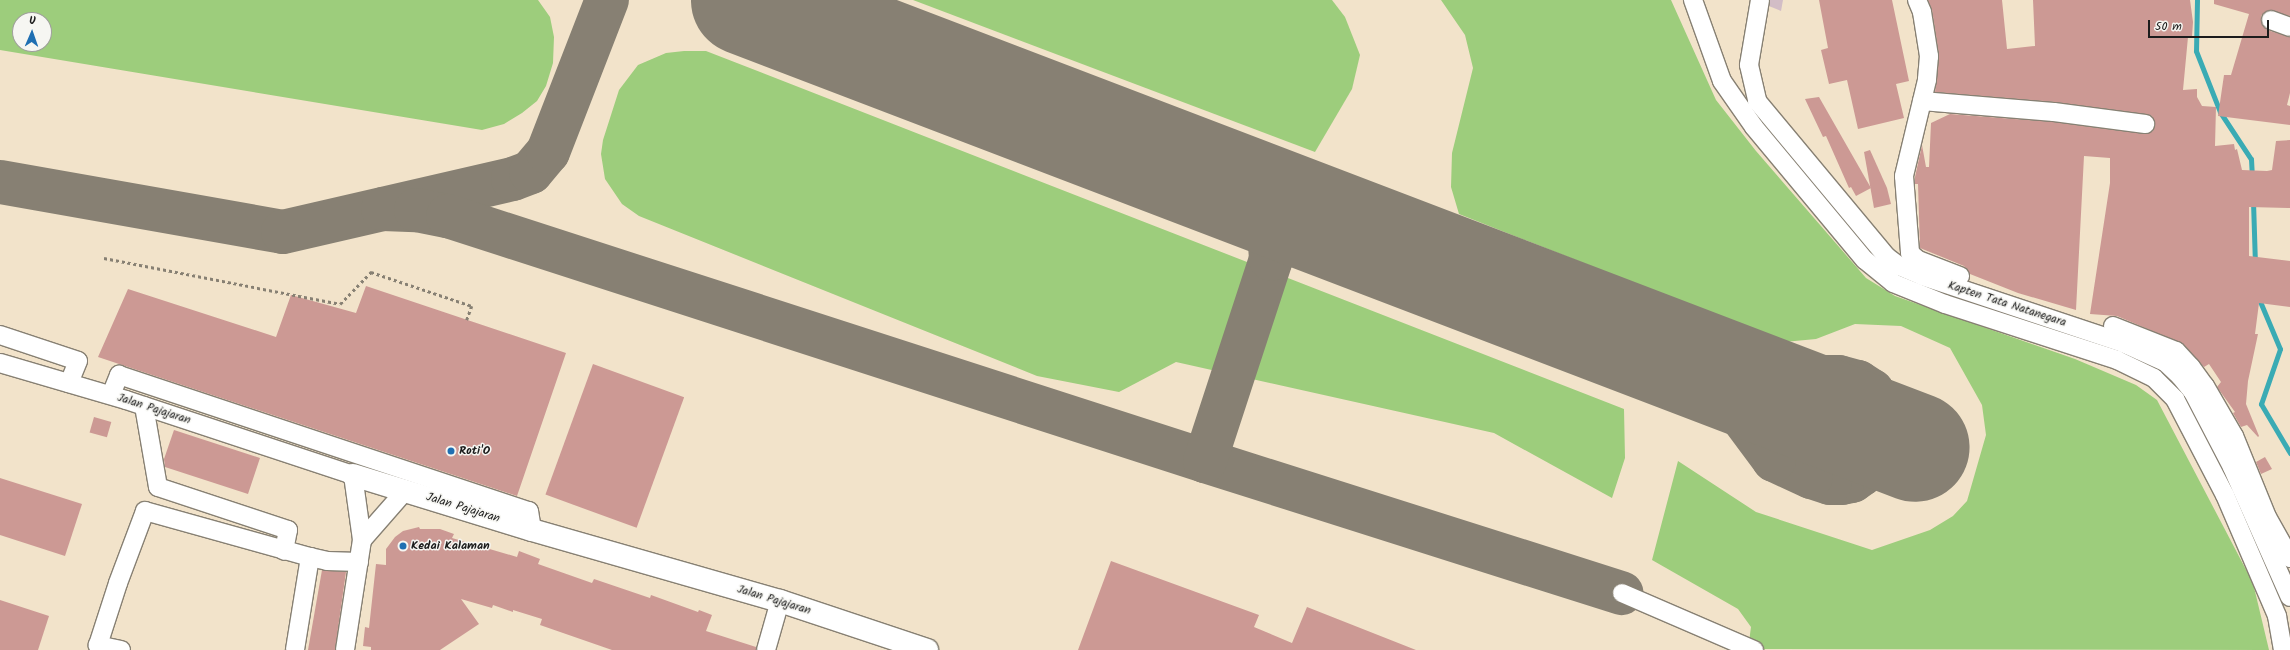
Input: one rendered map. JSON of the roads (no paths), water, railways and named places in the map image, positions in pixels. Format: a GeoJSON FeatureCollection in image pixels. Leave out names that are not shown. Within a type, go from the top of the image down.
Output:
{"type":"FeatureCollection","features":[{"type":"Feature","properties":{"kind":"main road","name":"Jalan Pajajaran"},"geometry":{"type":"LineString","coordinates":[[353,475],[532,530],[780,601],[927,650]]}},
{"type":"Feature","properties":{"kind":"street"},"geometry":{"type":"LineString","coordinates":[[1693,0],[1722,81],[1754,127],[1870,265],[1893,283],[1945,304],[2117,360],[2154,378],[2175,399],[2225,495],[2274,609],[2283,650]]}},
{"type":"Feature","properties":{"kind":"street","name":"Kapten Tata Natanegara"},"geometry":{"type":"LineString","coordinates":[[1760,0],[1749,65],[1757,101],[1887,257],[1899,266],[1922,276],[2123,343],[2165,362],[2180,376],[2193,392],[2232,467],[2290,597]]}},
{"type":"Feature","properties":{"kind":"street"},"geometry":{"type":"LineString","coordinates":[[1917,0],[1922,12],[1929,56],[1927,80],[1904,176],[1909,214],[1910,253],[1918,260],[1994,290],[2122,329],[2176,351],[2206,386],[2234,436],[2267,517],[2290,558]]}},
{"type":"Feature","properties":{"kind":"street"},"geometry":{"type":"LineString","coordinates":[[2271,20],[2290,27]]}},
{"type":"Feature","properties":{"kind":"street"},"geometry":{"type":"LineString","coordinates":[[1922,101],[2054,112],[2145,124]]}},
{"type":"Feature","properties":{"kind":"street"},"geometry":{"type":"LineString","coordinates":[[0,336],[78,361],[69,383]]}},
{"type":"Feature","properties":{"kind":"street","name":"Jalan Pajajaran"},"geometry":{"type":"LineString","coordinates":[[0,363],[111,395],[353,475]]}},
{"type":"Feature","properties":{"kind":"street"},"geometry":{"type":"LineString","coordinates":[[111,395],[119,375],[529,511],[532,530]]}},
{"type":"Feature","properties":{"kind":"street"},"geometry":{"type":"LineString","coordinates":[[144,406],[158,487],[288,530],[284,551]]}},
{"type":"Feature","properties":{"kind":"street"},"geometry":{"type":"LineString","coordinates":[[345,650],[362,540],[353,475]]}},
{"type":"Feature","properties":{"kind":"street"},"geometry":{"type":"LineString","coordinates":[[362,540],[405,491]]}},
{"type":"Feature","properties":{"kind":"street"},"geometry":{"type":"LineString","coordinates":[[121,650],[98,645],[118,583],[145,512],[197,524],[226,535],[284,551],[327,561],[359,562]]}},
{"type":"Feature","properties":{"kind":"street"},"geometry":{"type":"LineString","coordinates":[[295,650],[310,557]]}},
{"type":"Feature","properties":{"kind":"street"},"geometry":{"type":"LineString","coordinates":[[1622,593],[1754,650]]}},
{"type":"Feature","properties":{"kind":"street"},"geometry":{"type":"LineString","coordinates":[[766,650],[780,601]]}},
{"type":"Feature","properties":{"kind":"waterway"},"geometry":{"type":"LineString","coordinates":[[2197,0],[2196,51],[2220,112],[2251,159],[2252,177]]}},
{"type":"Feature","properties":{"kind":"waterway"},"geometry":{"type":"LineString","coordinates":[[2253,201],[2255,263]]}},
{"type":"Feature","properties":{"kind":"waterway"},"geometry":{"type":"LineString","coordinates":[[2259,299],[2280,349],[2261,404],[2290,453]]}},
{"type":"Feature","properties":{"kind":"place","name":"Roti'O"},"geometry":{"type":"Point","coordinates":[451,451]}},
{"type":"Feature","properties":{"kind":"place","name":"Kedai Kalaman"},"geometry":{"type":"Point","coordinates":[403,546]}}]}
